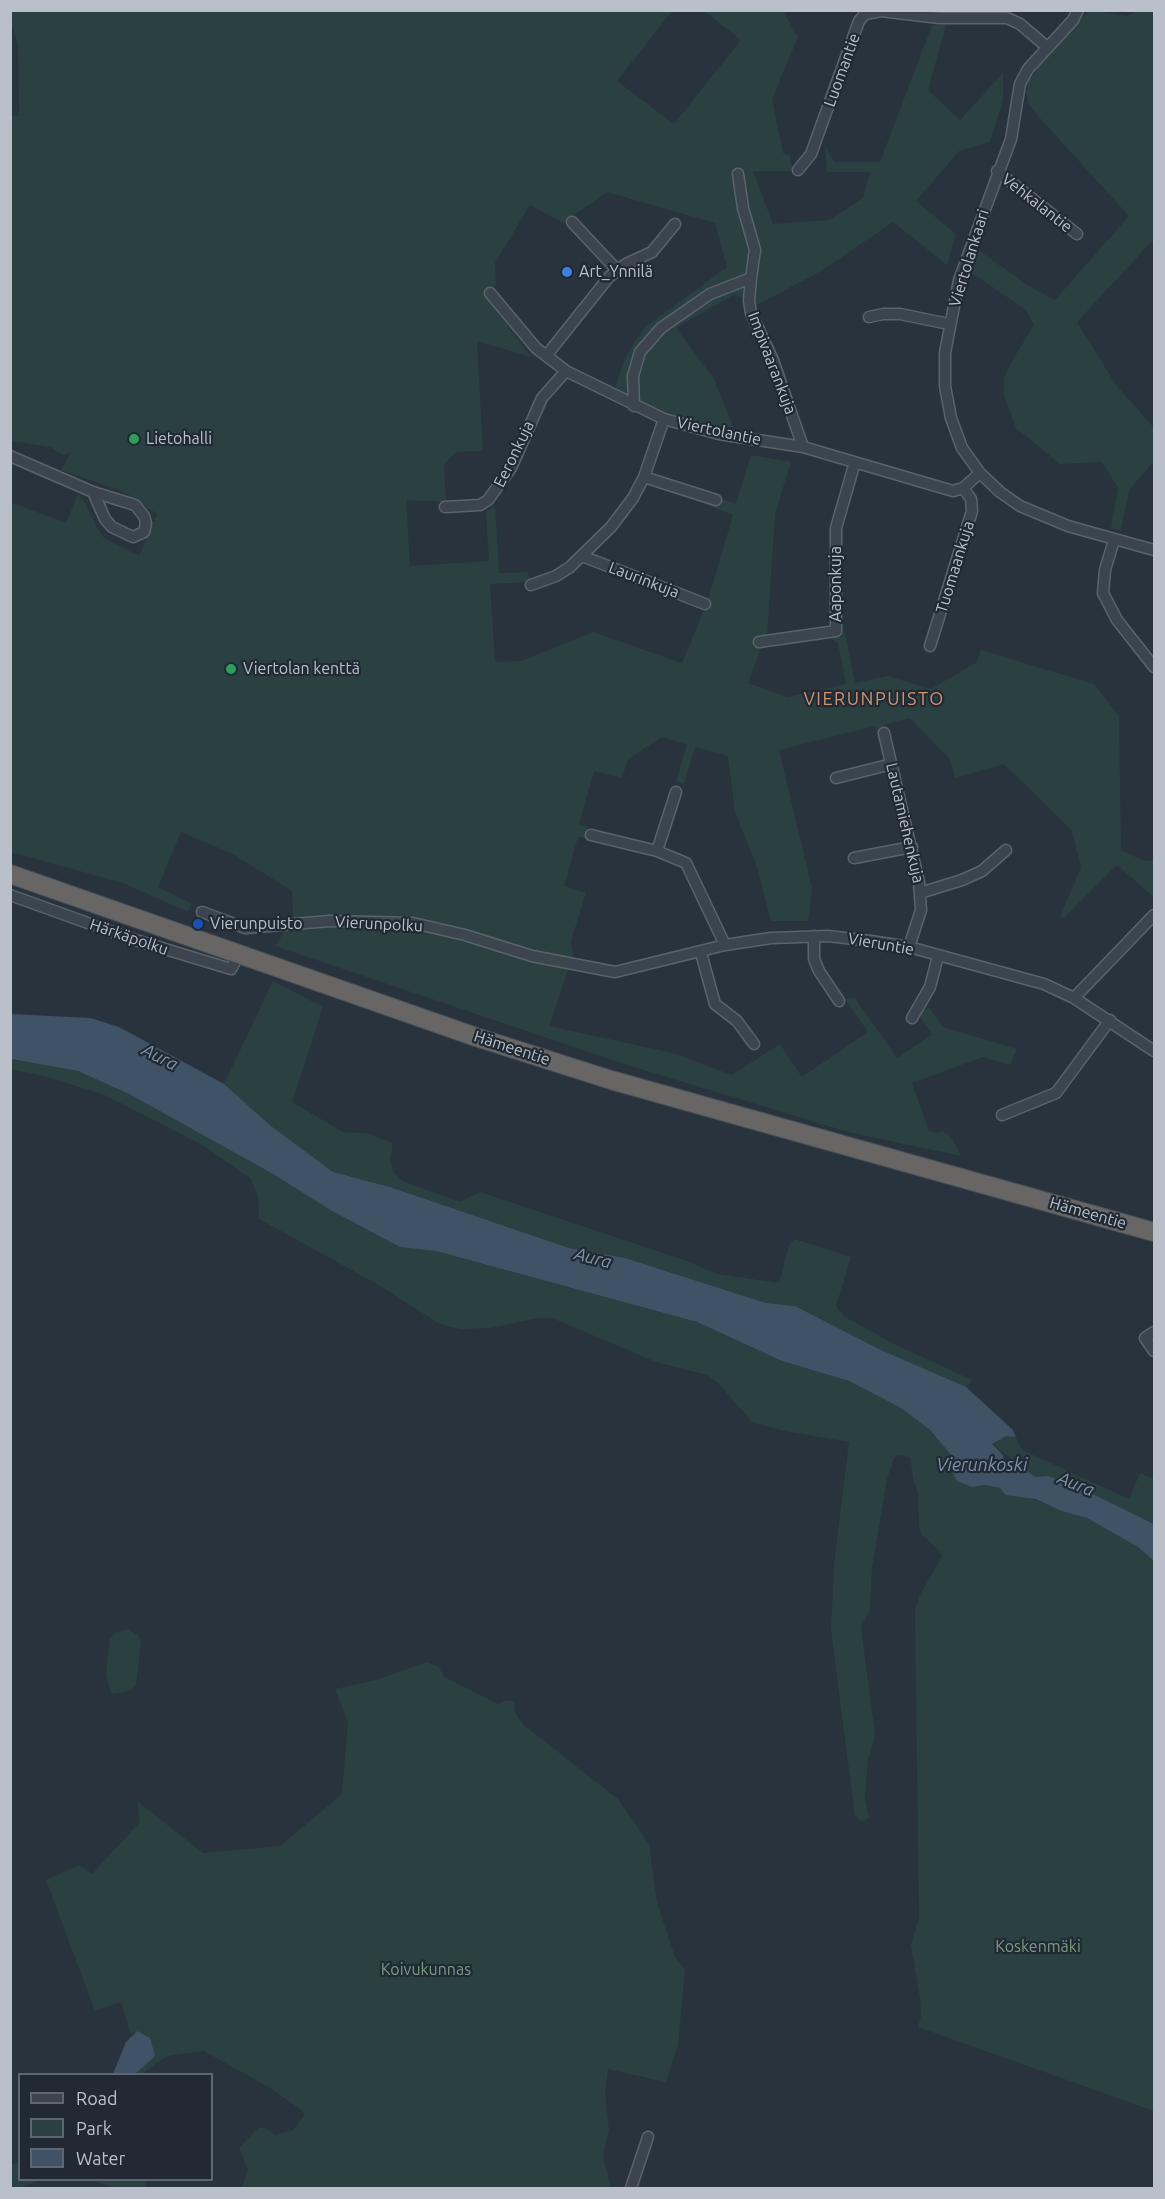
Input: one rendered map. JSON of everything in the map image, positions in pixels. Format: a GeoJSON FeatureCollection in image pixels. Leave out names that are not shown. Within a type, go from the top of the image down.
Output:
{"type":"FeatureCollection","features":[{"type":"Feature","properties":{"kind":"highway","name":"Hämeentie"},"geometry":{"type":"LineString","coordinates":[[10,874],[476,1037],[611,1080],[1155,1232]]}},
{"type":"Feature","properties":{"kind":"highway","name":"Hämeentie"},"geometry":{"type":"LineString","coordinates":[[1022,1193],[1053,1195],[1155,1222]]}},
{"type":"Feature","properties":{"kind":"street","name":"Viertolankaari"},"geometry":{"type":"LineString","coordinates":[[1078,10],[1028,69],[1020,84],[1011,139],[965,259],[949,324],[945,386],[951,418],[962,448],[980,473],[1000,492],[1020,506],[1068,526],[1155,550]]}},
{"type":"Feature","properties":{"kind":"street","name":"Luomantie"},"geometry":{"type":"LineString","coordinates":[[798,170],[811,154],[859,21],[865,14],[881,11],[939,18],[1007,18],[1020,24],[1047,47]]}},
{"type":"Feature","properties":{"kind":"street","name":"Vehkalantie"},"geometry":{"type":"LineString","coordinates":[[998,171],[1077,234]]}},
{"type":"Feature","properties":{"kind":"street","name":"Impivaarankuja"},"geometry":{"type":"LineString","coordinates":[[738,174],[742,208],[755,250],[749,301],[751,313],[773,360],[804,447]]}},
{"type":"Feature","properties":{"kind":"street"},"geometry":{"type":"LineString","coordinates":[[572,222],[616,270]]}},
{"type":"Feature","properties":{"kind":"street"},"geometry":{"type":"LineString","coordinates":[[546,356],[616,270],[652,252],[675,224]]}},
{"type":"Feature","properties":{"kind":"street"},"geometry":{"type":"LineString","coordinates":[[634,406],[633,376],[640,352],[661,328],[710,294],[751,278]]}},
{"type":"Feature","properties":{"kind":"street","name":"Viertolantie"},"geometry":{"type":"LineString","coordinates":[[490,293],[520,332],[566,371],[664,419],[719,434],[804,447],[953,490],[963,488]]}},
{"type":"Feature","properties":{"kind":"street"},"geometry":{"type":"LineString","coordinates":[[869,317],[900,314],[949,324]]}},
{"type":"Feature","properties":{"kind":"street","name":"Eeronkuja"},"geometry":{"type":"LineString","coordinates":[[445,507],[480,505],[488,500],[511,468],[542,398],[566,371]]}},
{"type":"Feature","properties":{"kind":"street"},"geometry":{"type":"LineString","coordinates":[[531,585],[556,576],[582,556],[611,527],[633,498],[644,477],[664,419]]}},
{"type":"Feature","properties":{"kind":"street"},"geometry":{"type":"LineString","coordinates":[[10,456],[93,492],[135,505],[144,516],[144,532],[133,537],[112,527],[105,519],[93,492]]}},
{"type":"Feature","properties":{"kind":"street","name":"Aaponkuja"},"geometry":{"type":"LineString","coordinates":[[759,642],[836,631],[836,528],[855,462]]}},
{"type":"Feature","properties":{"kind":"street"},"geometry":{"type":"LineString","coordinates":[[963,488],[980,473]]}},
{"type":"Feature","properties":{"kind":"street"},"geometry":{"type":"LineString","coordinates":[[644,477],[716,500]]}},
{"type":"Feature","properties":{"kind":"street","name":"Tuomaankuja"},"geometry":{"type":"LineString","coordinates":[[930,646],[972,511],[970,499],[963,488]]}},
{"type":"Feature","properties":{"kind":"street"},"geometry":{"type":"LineString","coordinates":[[1114,540],[1105,570],[1103,593],[1117,620],[1155,667]]}},
{"type":"Feature","properties":{"kind":"street","name":"Laurinkuja"},"geometry":{"type":"LineString","coordinates":[[582,556],[705,604]]}},
{"type":"Feature","properties":{"kind":"street","name":"Lautamiehenkuja"},"geometry":{"type":"LineString","coordinates":[[884,733],[912,847],[920,893],[921,910],[909,947]]}},
{"type":"Feature","properties":{"kind":"street"},"geometry":{"type":"LineString","coordinates":[[836,778],[892,764]]}},
{"type":"Feature","properties":{"kind":"street"},"geometry":{"type":"LineString","coordinates":[[657,851],[676,792]]}},
{"type":"Feature","properties":{"kind":"street"},"geometry":{"type":"LineString","coordinates":[[591,835],[657,851],[686,863],[726,945]]}},
{"type":"Feature","properties":{"kind":"street"},"geometry":{"type":"LineString","coordinates":[[855,858],[912,847]]}},
{"type":"Feature","properties":{"kind":"street"},"geometry":{"type":"LineString","coordinates":[[920,893],[982,871],[1006,850]]}},
{"type":"Feature","properties":{"kind":"street","name":"Härkäpolku"},"geometry":{"type":"LineString","coordinates":[[10,895],[132,939],[231,969],[240,953]]}},
{"type":"Feature","properties":{"kind":"street","name":"Vierunpolku"},"geometry":{"type":"LineString","coordinates":[[202,912],[245,928],[330,921],[413,924],[465,935],[532,956],[590,966]]}},
{"type":"Feature","properties":{"kind":"street"},"geometry":{"type":"LineString","coordinates":[[1074,998],[1155,915]]}},
{"type":"Feature","properties":{"kind":"street"},"geometry":{"type":"LineString","coordinates":[[814,936],[817,965],[839,1001]]}},
{"type":"Feature","properties":{"kind":"street","name":"Vieruntie"},"geometry":{"type":"LineString","coordinates":[[590,966],[615,972],[701,953],[726,945],[771,938],[814,936],[909,947],[1044,984],[1074,998],[1155,1050]]}},
{"type":"Feature","properties":{"kind":"street"},"geometry":{"type":"LineString","coordinates":[[701,953],[715,1004],[737,1021],[754,1044]]}},
{"type":"Feature","properties":{"kind":"street"},"geometry":{"type":"LineString","coordinates":[[912,1018],[930,987],[938,956]]}},
{"type":"Feature","properties":{"kind":"street"},"geometry":{"type":"LineString","coordinates":[[1002,1115],[1056,1093],[1110,1020]]}},
{"type":"Feature","properties":{"kind":"street"},"geometry":{"type":"LineString","coordinates":[[1155,1332],[1145,1338],[1155,1351]]}},
{"type":"Feature","properties":{"kind":"street"},"geometry":{"type":"LineString","coordinates":[[631,2188],[648,2137]]}},
{"type":"Feature","properties":{"kind":"green space"},"geometry":{"type":"Polygon","coordinates":[[[11,11],[672,11],[617,81],[674,124],[741,40],[704,11],[783,11],[798,37],[772,99],[783,153],[790,156],[793,171],[753,171],[773,224],[829,220],[863,198],[870,172],[827,172],[825,146],[834,162],[880,162],[932,25],[946,25],[928,90],[960,120],[1003,73],[1003,100],[990,142],[959,151],[916,201],[956,234],[947,265],[893,222],[821,271],[757,305],[735,294],[676,328],[714,379],[733,427],[721,429],[674,416],[628,398],[615,388],[626,356],[644,328],[727,267],[715,223],[607,192],[563,223],[530,205],[495,263],[496,285],[485,295],[531,357],[477,341],[483,451],[456,452],[444,465],[446,502],[406,500],[410,566],[489,561],[486,512],[495,505],[499,573],[528,572],[530,582],[490,584],[495,662],[521,661],[593,632],[682,663],[708,600],[733,515],[700,502],[704,492],[736,504],[751,455],[791,462],[775,514],[767,637],[782,643],[761,648],[748,683],[787,697],[846,684],[838,643],[829,637],[845,632],[855,683],[888,676],[931,689],[977,662],[981,650],[1094,684],[1119,716],[1121,850],[1144,861],[1154,860],[1154,897],[1117,865],[1064,918],[1060,917],[1081,867],[1072,831],[1004,764],[955,778],[950,759],[910,718],[883,725],[890,754],[882,756],[875,726],[779,750],[812,888],[808,921],[771,921],[757,867],[735,812],[728,756],[695,747],[684,784],[676,781],[687,745],[662,737],[628,759],[622,778],[594,771],[579,824],[588,827],[585,838],[578,837],[564,886],[586,893],[571,941],[573,955],[549,1026],[673,1053],[732,1075],[780,1044],[802,1077],[868,1032],[845,999],[855,998],[897,1058],[932,1034],[918,1014],[929,1007],[943,1027],[1017,1049],[1010,1065],[983,1057],[912,1083],[929,1131],[937,1133],[943,1131],[951,1137],[961,1156],[848,1132],[621,1063],[275,946],[293,918],[292,891],[233,854],[181,832],[158,887],[192,904],[188,912],[123,883],[11,852],[10,502],[66,523],[78,494],[86,504],[104,538],[139,556],[157,514],[124,492],[61,470],[71,452],[64,455],[50,447],[11,441],[11,115],[19,116],[18,46],[11,22],[11,11]]]}},
{"type":"Feature","properties":{"kind":"green space"},"geometry":{"type":"Polygon","coordinates":[[[1092,11],[1128,16],[1136,11],[1154,11],[1154,243],[1152,241],[1077,322],[1116,385],[1154,428],[1154,461],[1129,490],[1121,531],[1111,528],[1118,488],[1102,462],[1060,464],[1016,428],[1004,396],[1004,378],[1034,325],[1026,310],[972,273],[978,250],[1029,286],[1055,300],[1129,216],[1038,116],[1028,103],[1026,93],[1029,81],[1037,69],[1082,17],[1092,11]]]}},
{"type":"Feature","properties":{"kind":"green space"},"geometry":{"type":"Polygon","coordinates":[[[273,981],[323,1007],[292,1102],[343,1132],[366,1133],[393,1143],[390,1161],[393,1172],[405,1182],[460,1202],[480,1192],[687,1261],[717,1274],[779,1283],[789,1245],[795,1239],[851,1257],[836,1306],[845,1317],[896,1345],[972,1380],[966,1387],[954,1383],[881,1350],[795,1306],[766,1303],[625,1258],[569,1248],[390,1187],[333,1172],[271,1126],[224,1084],[273,981]]]}},
{"type":"Feature","properties":{"kind":"green space","name":"Koskenmäki"},"geometry":{"type":"Polygon","coordinates":[[[10,1059],[78,1071],[131,1095],[273,1174],[332,1211],[400,1247],[436,1251],[697,1322],[782,1361],[849,1381],[901,1408],[930,1430],[952,1456],[951,1469],[972,1487],[985,1485],[1000,1488],[1087,1518],[1138,1547],[1154,1561],[1154,2111],[918,2027],[921,2016],[920,1998],[911,1945],[919,1917],[915,1611],[919,1597],[942,1556],[939,1550],[923,1536],[919,1528],[918,1493],[910,1457],[898,1455],[894,1458],[887,1479],[872,1567],[870,1609],[861,1627],[875,1735],[868,1760],[865,1798],[869,1818],[862,1822],[855,1816],[831,1630],[834,1565],[849,1442],[784,1431],[752,1422],[719,1384],[707,1375],[656,1362],[552,1318],[538,1318],[490,1328],[461,1329],[440,1324],[375,1283],[259,1219],[258,1197],[251,1179],[206,1147],[107,1096],[48,1077],[11,1069],[10,1059]]]}},
{"type":"Feature","properties":{"kind":"green space"},"geometry":{"type":"Polygon","coordinates":[[[1006,1435],[1016,1437],[1022,1450],[1129,1499],[1140,1473],[1154,1479],[1154,1524],[1048,1476],[1035,1477],[992,1444],[1006,1435]]]}},
{"type":"Feature","properties":{"kind":"green space"},"geometry":{"type":"Polygon","coordinates":[[[128,1629],[139,1636],[141,1642],[136,1685],[130,1691],[111,1694],[106,1674],[110,1639],[115,1633],[128,1629]]]}},
{"type":"Feature","properties":{"kind":"green space","name":"Koivukunnas"},"geometry":{"type":"Polygon","coordinates":[[[427,1662],[439,1667],[444,1677],[498,1704],[506,1700],[514,1702],[515,1713],[524,1725],[619,1800],[649,1844],[657,1902],[675,1957],[685,1969],[678,2045],[666,2082],[608,2069],[605,2093],[609,2130],[603,2157],[611,2188],[242,2188],[248,2170],[239,2148],[258,2128],[266,2128],[275,2135],[293,2130],[304,2116],[303,2111],[272,2089],[204,2051],[167,2056],[143,2073],[136,2073],[150,2060],[137,2031],[131,2034],[121,2002],[95,2011],[46,1880],[79,1865],[92,1874],[140,1822],[137,1801],[203,1853],[280,1846],[342,1794],[348,1722],[335,1689],[376,1680],[427,1662]]]}},
{"type":"Feature","properties":{"kind":"green space"},"geometry":{"type":"Polygon","coordinates":[[[18,2162],[18,2181],[37,2181],[19,2188],[11,2188],[11,2165],[18,2162]]]}},
{"type":"Feature","properties":{"kind":"green space"},"geometry":{"type":"Polygon","coordinates":[[[95,2181],[145,2181],[146,2188],[114,2188],[95,2181]]]}},
{"type":"Feature","properties":{"kind":"water"},"geometry":{"type":"Polygon","coordinates":[[[11,1014],[90,1018],[119,1027],[224,1084],[271,1126],[333,1172],[390,1187],[569,1248],[625,1258],[766,1303],[795,1306],[881,1350],[966,1387],[1012,1429],[1016,1437],[1006,1436],[992,1444],[1003,1455],[1004,1463],[1012,1459],[1035,1477],[1048,1476],[1076,1486],[1154,1524],[1154,1561],[1138,1547],[1087,1518],[1062,1511],[1035,1499],[1006,1495],[1000,1488],[985,1485],[972,1487],[957,1481],[951,1469],[952,1456],[930,1430],[901,1408],[849,1381],[782,1361],[697,1322],[436,1251],[400,1247],[332,1211],[273,1174],[131,1095],[78,1071],[11,1059],[11,1014]]]}},
{"type":"Feature","properties":{"kind":"water"},"geometry":{"type":"Polygon","coordinates":[[[137,2031],[150,2038],[155,2056],[136,2073],[113,2073],[126,2042],[137,2031]]]}},
{"type":"Feature","properties":{"kind":"place","name":"Art_Ynnilä"},"geometry":{"type":"Point","coordinates":[567,272]}},
{"type":"Feature","properties":{"kind":"place","name":"Lietohalli"},"geometry":{"type":"Point","coordinates":[134,439]}},
{"type":"Feature","properties":{"kind":"place","name":"Viertolan kenttä"},"geometry":{"type":"Point","coordinates":[231,669]}},
{"type":"Feature","properties":{"kind":"place","name":"Vierunpuisto"},"geometry":{"type":"Point","coordinates":[198,924]}},
{"type":"Feature","properties":{"kind":"district","name":"VIERUNPUISTO"},"geometry":{"type":"Point","coordinates":[874,699]}},
{"type":"Feature","properties":{"kind":"water label","name":"Aura"},"geometry":{"type":"Point","coordinates":[160,1057]}},
{"type":"Feature","properties":{"kind":"water label","name":"Aura"},"geometry":{"type":"Point","coordinates":[593,1258]}},
{"type":"Feature","properties":{"kind":"water label","name":"Vierunkoski"},"geometry":{"type":"Point","coordinates":[982,1465]}},
{"type":"Feature","properties":{"kind":"water label","name":"Aura"},"geometry":{"type":"Point","coordinates":[1076,1484]}}]}
